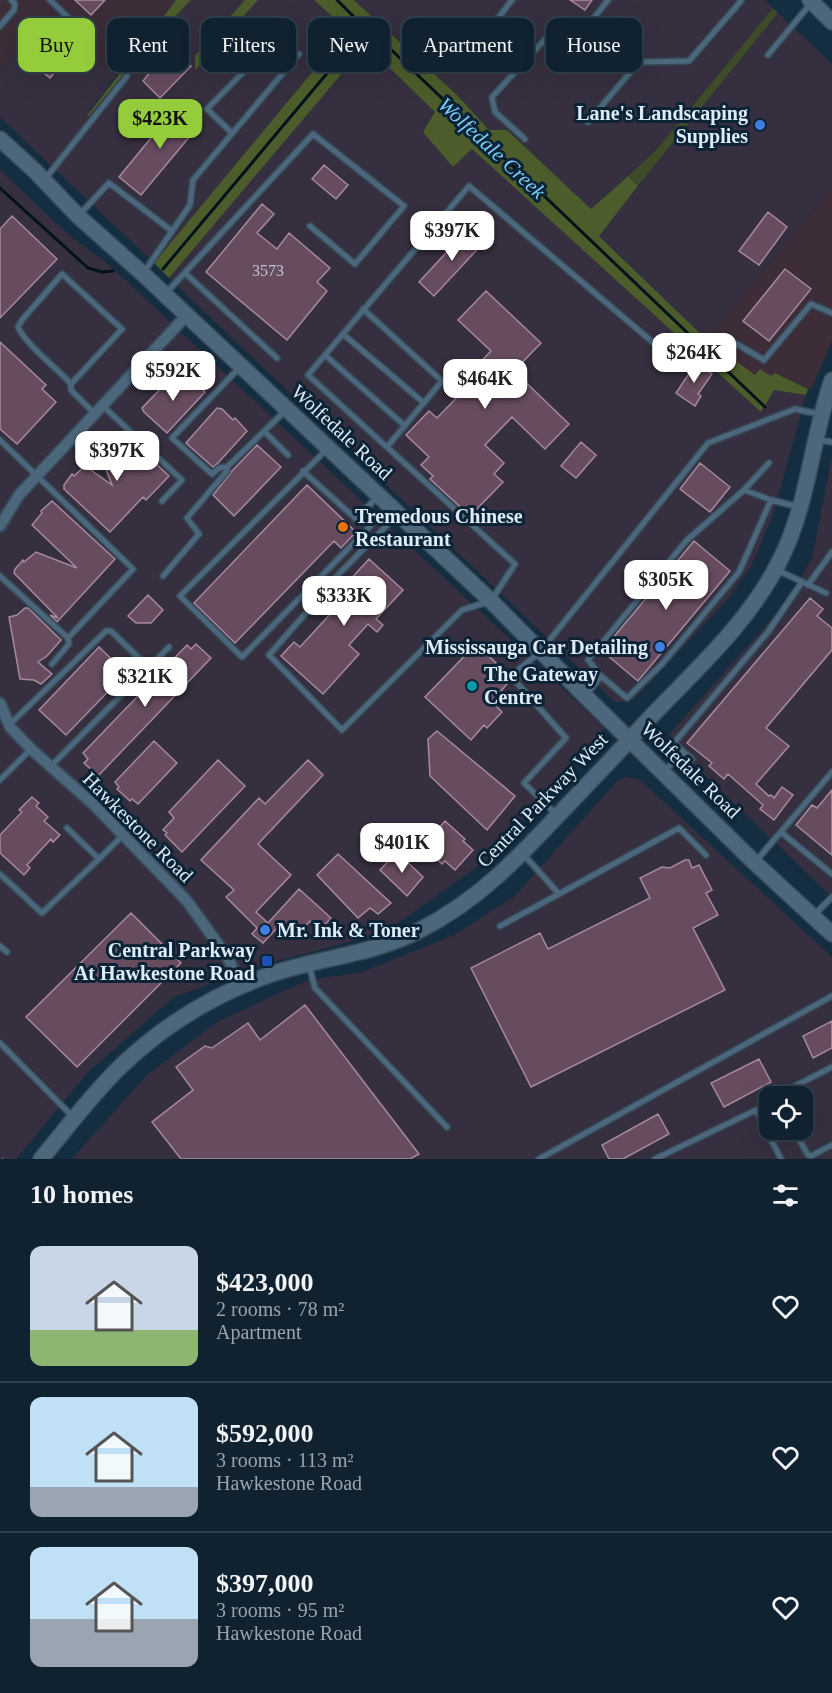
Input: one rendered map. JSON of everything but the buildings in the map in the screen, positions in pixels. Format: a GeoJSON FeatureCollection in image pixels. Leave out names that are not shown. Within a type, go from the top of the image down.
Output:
{"type":"FeatureCollection","features":[{"type":"Feature","properties":{"kind":"street"},"geometry":{"type":"LineString","coordinates":[[812,1],[832,22]]}},
{"type":"Feature","properties":{"kind":"street","name":"Wolfedale Road"},"geometry":{"type":"LineString","coordinates":[[2,145],[44,180],[78,216],[165,294],[491,601],[755,863],[832,934]]}},
{"type":"Feature","properties":{"kind":"street"},"geometry":{"type":"LineString","coordinates":[[0,526],[19,495],[187,315]]}},
{"type":"Feature","properties":{"kind":"street","name":"Central Parkway West"},"geometry":{"type":"LineString","coordinates":[[41,1159],[120,1066],[161,1032],[202,1005],[240,985],[277,972],[373,948],[417,932],[462,905],[493,881],[523,853],[739,623],[755,602],[775,570],[801,507],[821,415],[832,380]]}},
{"type":"Feature","properties":{"kind":"street","name":"Hawkestone Road"},"geometry":{"type":"LineString","coordinates":[[0,703],[9,725],[30,749],[93,804],[187,902],[228,958],[240,985]]}},
{"type":"Feature","properties":{"kind":"lane"},"geometry":{"type":"LineString","coordinates":[[0,26],[14,10],[15,4],[11,0]]}},
{"type":"Feature","properties":{"kind":"lane"},"geometry":{"type":"LineString","coordinates":[[50,0],[69,18]]}},
{"type":"Feature","properties":{"kind":"lane"},"geometry":{"type":"LineString","coordinates":[[499,18],[513,0]]}},
{"type":"Feature","properties":{"kind":"lane"},"geometry":{"type":"LineString","coordinates":[[525,139],[495,112],[492,97],[550,34],[582,33],[608,0]]}},
{"type":"Feature","properties":{"kind":"lane"},"geometry":{"type":"LineString","coordinates":[[588,122],[639,62],[689,61],[740,0]]}},
{"type":"Feature","properties":{"kind":"lane"},"geometry":{"type":"LineString","coordinates":[[768,55],[812,1]]}},
{"type":"Feature","properties":{"kind":"lane"},"geometry":{"type":"LineString","coordinates":[[143,274],[190,205],[193,180],[298,54],[272,43],[207,109],[232,133]]}},
{"type":"Feature","properties":{"kind":"lane"},"geometry":{"type":"LineString","coordinates":[[44,180],[127,76]]}},
{"type":"Feature","properties":{"kind":"lane"},"geometry":{"type":"LineString","coordinates":[[165,294],[312,134],[404,206],[355,264],[310,226]]}},
{"type":"Feature","properties":{"kind":"lane"},"geometry":{"type":"LineString","coordinates":[[78,216],[109,183],[172,231]]}},
{"type":"Feature","properties":{"kind":"lane"},"geometry":{"type":"LineString","coordinates":[[389,505],[327,589],[269,655],[342,730],[462,610],[491,601],[515,564],[308,375],[470,186],[676,362]]}},
{"type":"Feature","properties":{"kind":"lane"},"geometry":{"type":"LineString","coordinates":[[185,273],[277,358]]}},
{"type":"Feature","properties":{"kind":"lane"},"geometry":{"type":"LineString","coordinates":[[71,384],[22,336],[18,327],[62,274],[122,328],[71,384],[71,390],[99,410],[182,480],[162,501]]}},
{"type":"Feature","properties":{"kind":"lane"},"geometry":{"type":"LineString","coordinates":[[735,343],[764,360],[811,304],[832,313]]}},
{"type":"Feature","properties":{"kind":"lane"},"geometry":{"type":"LineString","coordinates":[[363,309],[442,381],[387,447]]}},
{"type":"Feature","properties":{"kind":"lane"},"geometry":{"type":"LineString","coordinates":[[343,334],[424,403]]}},
{"type":"Feature","properties":{"kind":"lane"},"geometry":{"type":"LineString","coordinates":[[325,355],[405,426]]}},
{"type":"Feature","properties":{"kind":"lane"},"geometry":{"type":"LineString","coordinates":[[227,467],[219,468],[212,474],[172,438],[242,366]]}},
{"type":"Feature","properties":{"kind":"lane"},"geometry":{"type":"LineString","coordinates":[[163,576],[199,534],[187,518],[227,471],[227,467],[287,409]]}},
{"type":"Feature","properties":{"kind":"lane"},"geometry":{"type":"LineString","coordinates":[[558,816],[524,783],[566,738],[517,683],[518,670],[540,652],[708,443],[795,409],[821,415]]}},
{"type":"Feature","properties":{"kind":"lane"},"geometry":{"type":"LineString","coordinates":[[264,431],[288,455]]}},
{"type":"Feature","properties":{"kind":"lane"},"geometry":{"type":"LineString","coordinates":[[72,439],[100,463]]}},
{"type":"Feature","properties":{"kind":"lane"},"geometry":{"type":"LineString","coordinates":[[816,439],[832,442]]}},
{"type":"Feature","properties":{"kind":"lane"},"geometry":{"type":"LineString","coordinates":[[0,440],[133,569],[68,638]]}},
{"type":"Feature","properties":{"kind":"lane"},"geometry":{"type":"LineString","coordinates":[[328,447],[180,596],[242,657],[389,505]]}},
{"type":"Feature","properties":{"kind":"lane"},"geometry":{"type":"LineString","coordinates":[[769,463],[744,489],[687,540],[588,660],[601,676],[627,698],[662,664],[739,572],[771,500]]}},
{"type":"Feature","properties":{"kind":"lane"},"geometry":{"type":"LineString","coordinates":[[303,471],[356,519],[389,505]]}},
{"type":"Feature","properties":{"kind":"lane"},"geometry":{"type":"LineString","coordinates":[[744,489],[771,500],[801,507]]}},
{"type":"Feature","properties":{"kind":"lane"},"geometry":{"type":"LineString","coordinates":[[692,759],[674,743],[832,552]]}},
{"type":"Feature","properties":{"kind":"lane"},"geometry":{"type":"LineString","coordinates":[[775,570],[826,593]]}},
{"type":"Feature","properties":{"kind":"lane"},"geometry":{"type":"LineString","coordinates":[[0,576],[68,638],[69,644],[52,664]]}},
{"type":"Feature","properties":{"kind":"lane"},"geometry":{"type":"LineString","coordinates":[[9,725],[106,631],[111,631],[139,658]]}},
{"type":"Feature","properties":{"kind":"lane"},"geometry":{"type":"LineString","coordinates":[[50,767],[170,647]]}},
{"type":"Feature","properties":{"kind":"lane"},"geometry":{"type":"LineString","coordinates":[[585,696],[601,676]]}},
{"type":"Feature","properties":{"kind":"lane"},"geometry":{"type":"LineString","coordinates":[[0,780],[30,749]]}},
{"type":"Feature","properties":{"kind":"lane"},"geometry":{"type":"LineString","coordinates":[[663,772],[684,752]]}},
{"type":"Feature","properties":{"kind":"lane"},"geometry":{"type":"LineString","coordinates":[[755,863],[832,772]]}},
{"type":"Feature","properties":{"kind":"lane"},"geometry":{"type":"LineString","coordinates":[[67,828],[99,859]]}},
{"type":"Feature","properties":{"kind":"lane"},"geometry":{"type":"LineString","coordinates":[[500,926],[679,828],[706,855]]}},
{"type":"Feature","properties":{"kind":"lane"},"geometry":{"type":"LineString","coordinates":[[782,833],[832,874]]}},
{"type":"Feature","properties":{"kind":"lane"},"geometry":{"type":"LineString","coordinates":[[0,874],[42,913],[123,835]]}},
{"type":"Feature","properties":{"kind":"lane"},"geometry":{"type":"LineString","coordinates":[[523,853],[559,894]]}},
{"type":"Feature","properties":{"kind":"lane"},"geometry":{"type":"LineString","coordinates":[[812,916],[832,897]]}},
{"type":"Feature","properties":{"kind":"lane"},"geometry":{"type":"LineString","coordinates":[[0,946],[7,952]]}},
{"type":"Feature","properties":{"kind":"lane"},"geometry":{"type":"LineString","coordinates":[[309,964],[315,988],[447,1128]]}},
{"type":"Feature","properties":{"kind":"lane"},"geometry":{"type":"LineString","coordinates":[[539,1159],[832,996]]}},
{"type":"Feature","properties":{"kind":"lane"},"geometry":{"type":"LineString","coordinates":[[0,1043],[75,1119]]}},
{"type":"Feature","properties":{"kind":"lane"},"geometry":{"type":"LineString","coordinates":[[795,1086],[832,1067]]}},
{"type":"Feature","properties":{"kind":"lane"},"geometry":{"type":"LineString","coordinates":[[655,1159],[756,1110],[781,1159]]}},
{"type":"Feature","properties":{"kind":"lane"},"geometry":{"type":"LineString","coordinates":[[800,1140],[808,1155],[811,1156],[832,1145]]}},
{"type":"Feature","properties":{"kind":"shaded area"},"geometry":{"type":"Polygon","coordinates":[[[0,0],[176,0],[162,18],[107,18],[107,68],[95,58],[95,18],[18,18],[18,50],[0,69],[0,0]]]}},
{"type":"Feature","properties":{"kind":"shaded area"},"geometry":{"type":"Polygon","coordinates":[[[191,0],[245,0],[229,18],[201,18],[201,49],[195,56],[195,70],[201,63],[201,72],[296,72],[296,18],[242,18],[258,0],[314,0],[334,18],[308,18],[308,72],[312,72],[154,263],[0,117],[0,69],[18,49],[18,72],[95,72],[95,58],[107,68],[107,72],[116,76],[88,113],[124,72],[189,72],[189,18],[174,18],[191,0]]]}},
{"type":"Feature","properties":{"kind":"shaded area"},"geometry":{"type":"Polygon","coordinates":[[[354,0],[764,0],[773,8],[657,149],[591,209],[507,130],[489,130],[432,72],[534,72],[534,18],[402,18],[402,44],[390,33],[390,18],[374,18],[354,0]]]}},
{"type":"Feature","properties":{"kind":"shaded area","name":"Lane's Landscaping Supplies"},"geometry":{"type":"Polygon","coordinates":[[[778,13],[832,64],[832,188],[706,339],[599,235],[778,13]]]}},
{"type":"Feature","properties":{"kind":"shaded area"},"geometry":{"type":"Polygon","coordinates":[[[390,68],[435,112],[453,166],[472,149],[761,411],[773,390],[806,395],[774,512],[752,565],[728,599],[632,701],[615,702],[169,278],[343,72],[390,72],[390,68]]]}},
{"type":"Feature","properties":{"kind":"shaded area"},"geometry":{"type":"Polygon","coordinates":[[[0,170],[70,236],[107,263],[605,728],[485,861],[386,932],[266,964],[174,997],[89,1071],[16,1159],[0,1159],[0,170]]]}},
{"type":"Feature","properties":{"kind":"shaded area"},"geometry":{"type":"Polygon","coordinates":[[[832,188],[832,341],[811,390],[775,373],[771,376],[756,376],[706,339],[832,188]]]}},
{"type":"Feature","properties":{"kind":"shaded area"},"geometry":{"type":"Polygon","coordinates":[[[832,456],[832,897],[666,738],[785,604],[812,559],[832,456]]]}},
{"type":"Feature","properties":{"kind":"shaded area"},"geometry":{"type":"Polygon","coordinates":[[[626,777],[640,780],[832,957],[832,1159],[72,1159],[147,1075],[217,1022],[308,980],[363,972],[454,935],[515,896],[617,781],[626,777]]]}},
{"type":"Feature","properties":{"kind":"green space"},"geometry":{"type":"Polygon","coordinates":[[[176,0],[191,0],[174,18],[162,18],[176,0]]]}},
{"type":"Feature","properties":{"kind":"green space"},"geometry":{"type":"Polygon","coordinates":[[[245,0],[258,0],[242,18],[229,18],[245,0]]]}},
{"type":"Feature","properties":{"kind":"green space"},"geometry":{"type":"Polygon","coordinates":[[[314,0],[354,0],[374,18],[334,18],[314,0]]]}},
{"type":"Feature","properties":{"kind":"green space"},"geometry":{"type":"Polygon","coordinates":[[[773,8],[778,13],[638,186],[628,176],[657,149],[773,8]]]}},
{"type":"Feature","properties":{"kind":"green space"},"geometry":{"type":"Polygon","coordinates":[[[390,33],[402,44],[402,72],[432,72],[489,130],[507,130],[591,209],[628,176],[638,186],[599,236],[706,339],[755,375],[760,369],[771,376],[775,373],[808,389],[806,395],[774,390],[761,412],[472,149],[453,167],[423,132],[435,112],[390,68],[390,33]]]}},
{"type":"Feature","properties":{"kind":"green space"},"geometry":{"type":"Polygon","coordinates":[[[201,49],[201,63],[195,70],[195,56],[201,49]]]}},
{"type":"Feature","properties":{"kind":"green space"},"geometry":{"type":"Polygon","coordinates":[[[121,72],[125,72],[89,116],[87,116],[121,72]]]}},
{"type":"Feature","properties":{"kind":"green space"},"geometry":{"type":"Polygon","coordinates":[[[312,72],[343,72],[169,278],[154,263],[312,72]]]}},
{"type":"Feature","properties":{"kind":"waterway"},"geometry":{"type":"LineString","coordinates":[[337,0],[355,18]]}},
{"type":"Feature","properties":{"kind":"waterway","name":"Wolfedale Creek"},"geometry":{"type":"LineString","coordinates":[[163,269],[360,34],[369,32],[379,38],[765,407]]}},
{"type":"Feature","properties":{"kind":"waterway","name":"Wolfedale Creek"},"geometry":{"type":"LineString","coordinates":[[0,188],[88,268],[102,272],[113,271]]}},
{"type":"Feature","properties":{"kind":"place","name":"Lane's Landscaping Supplies"},"geometry":{"type":"Point","coordinates":[760,125]}},
{"type":"Feature","properties":{"kind":"place","name":"Tremedous Chinese Restaurant"},"geometry":{"type":"Point","coordinates":[343,527]}},
{"type":"Feature","properties":{"kind":"place","name":"Mississauga Car Detailing"},"geometry":{"type":"Point","coordinates":[660,647]}},
{"type":"Feature","properties":{"kind":"place","name":"The Gateway Centre"},"geometry":{"type":"Point","coordinates":[472,686]}},
{"type":"Feature","properties":{"kind":"place","name":"Mr. Ink & Toner"},"geometry":{"type":"Point","coordinates":[265,930]}},
{"type":"Feature","properties":{"kind":"place","name":"Central Parkway At Hawkestone Road"},"geometry":{"type":"Point","coordinates":[267,961]}}]}
